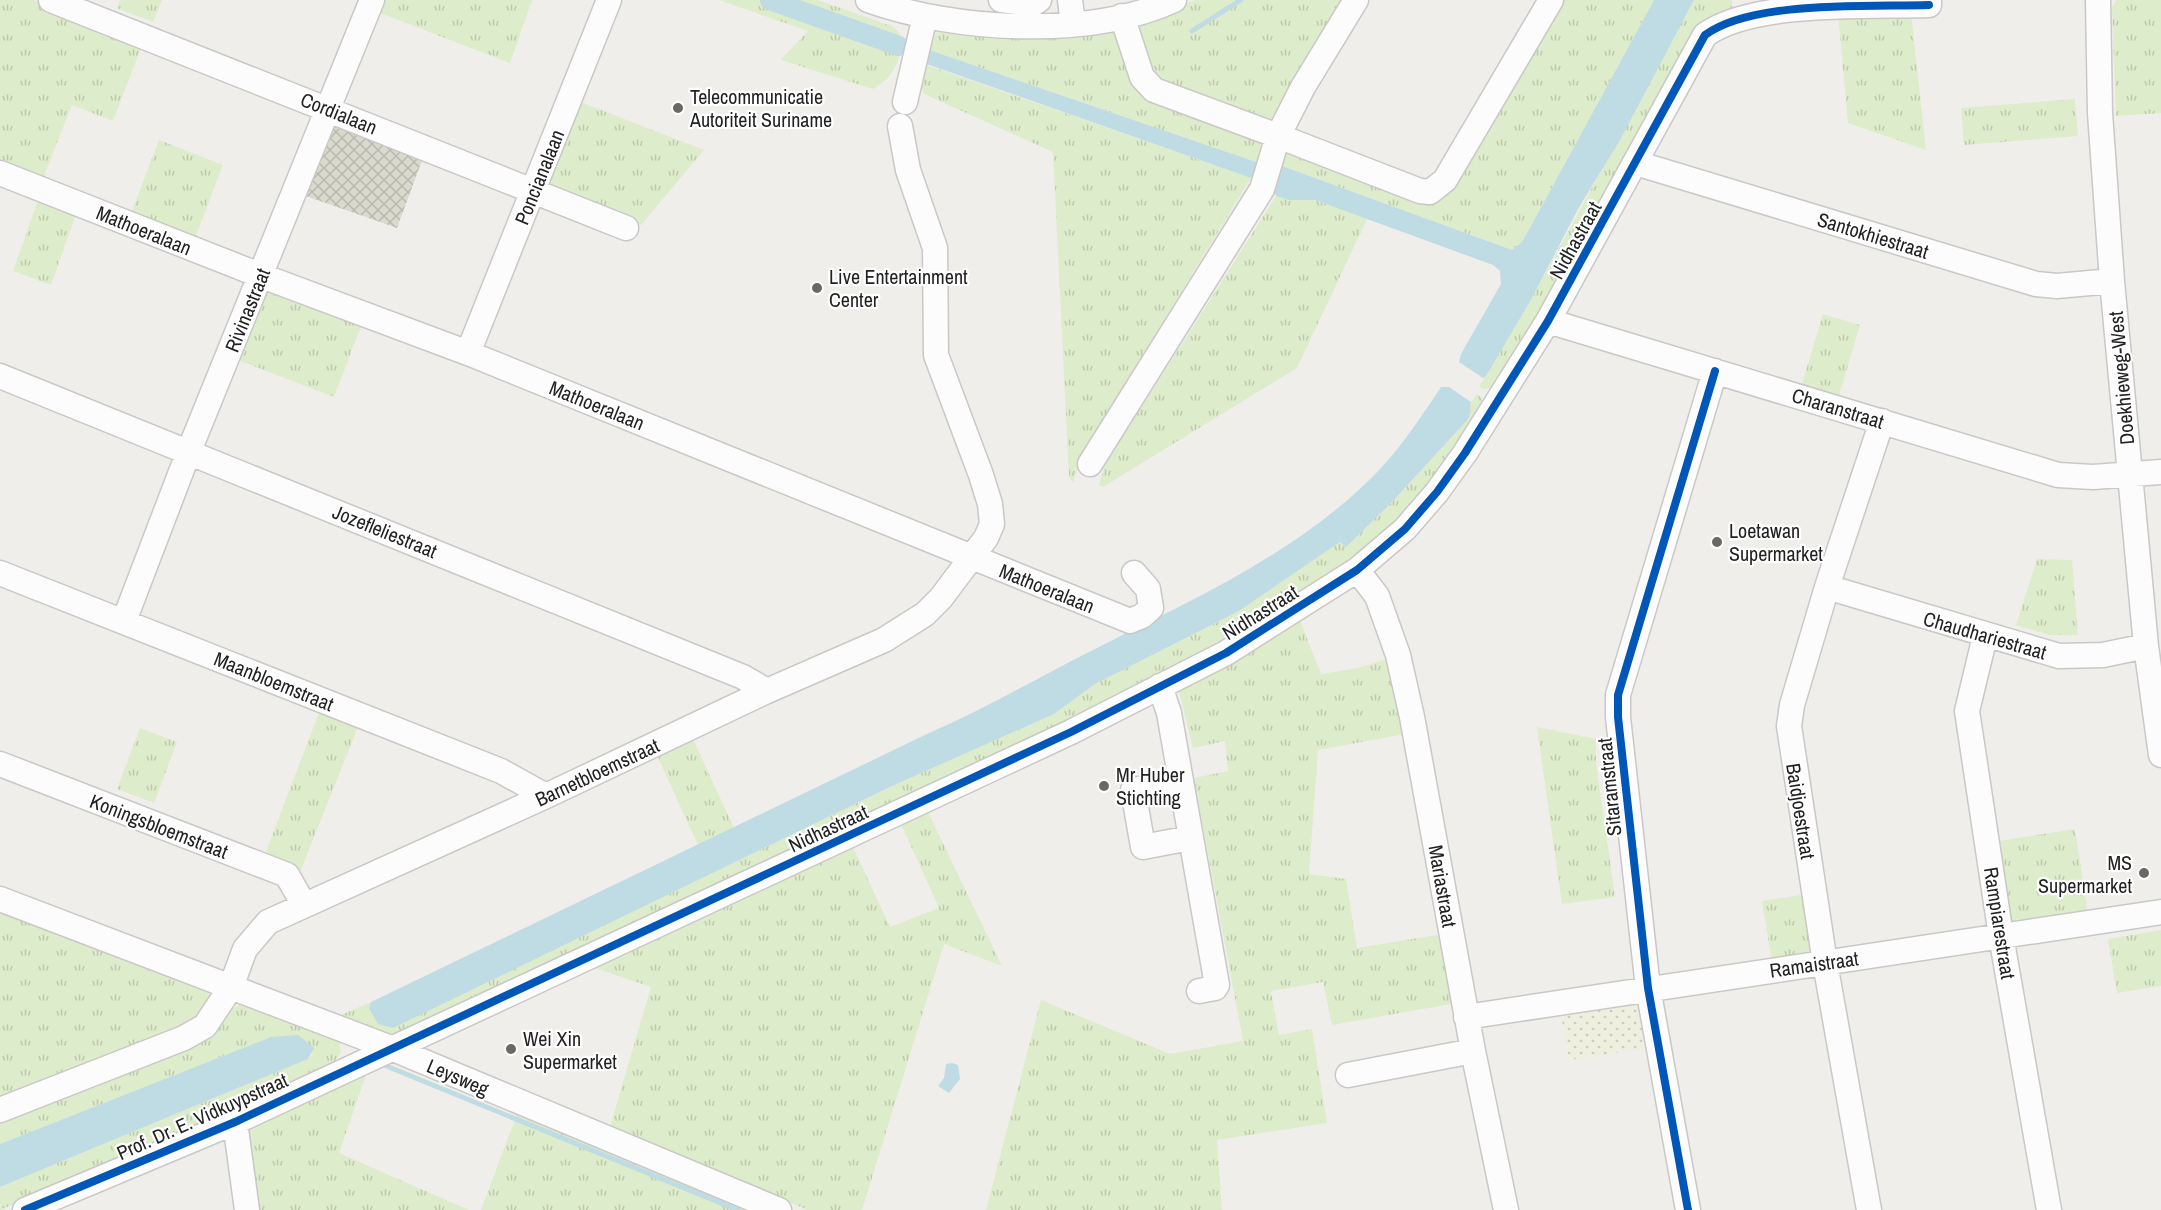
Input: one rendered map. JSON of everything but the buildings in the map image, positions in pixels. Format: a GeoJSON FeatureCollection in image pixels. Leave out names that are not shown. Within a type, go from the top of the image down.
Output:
{"type":"FeatureCollection","features":[{"type":"Feature","properties":{"kind":"street","name":"Cordialaan"},"geometry":{"type":"LineString","coordinates":[[51,0],[626,228]]}},
{"type":"Feature","properties":{"kind":"street","name":"Rivinastraat"},"geometry":{"type":"LineString","coordinates":[[124,621],[189,451],[262,276],[372,0]]}},
{"type":"Feature","properties":{"kind":"street","name":"Poncianalaan"},"geometry":{"type":"LineString","coordinates":[[468,353],[609,0]]}},
{"type":"Feature","properties":{"kind":"street"},"geometry":{"type":"LineString","coordinates":[[868,0],[925,16],[997,27],[1073,24],[1122,16],[1174,0]]}},
{"type":"Feature","properties":{"kind":"street"},"geometry":{"type":"LineString","coordinates":[[1001,0],[1033,4],[1039,0]]}},
{"type":"Feature","properties":{"kind":"street"},"geometry":{"type":"LineString","coordinates":[[1071,0],[1073,24]]}},
{"type":"Feature","properties":{"kind":"street"},"geometry":{"type":"LineString","coordinates":[[1090,464],[1262,189],[1275,148],[1303,87],[1356,0]]}},
{"type":"Feature","properties":{"kind":"street"},"geometry":{"type":"LineString","coordinates":[[1122,16],[1142,77],[1154,90],[1275,148],[1420,192],[1430,192],[1445,180],[1551,0]]}},
{"type":"Feature","properties":{"kind":"street","name":"Nidhastraat"},"geometry":{"type":"LineString","coordinates":[[391,1048],[1028,752],[1226,653],[1357,570],[1405,529],[1466,453],[1548,321],[1705,34],[1716,27],[1786,10],[1929,2]]}},
{"type":"Feature","properties":{"kind":"street","name":"Doekhieweg-West"},"geometry":{"type":"LineString","coordinates":[[2100,2],[2100,113],[2112,281],[2146,646],[2161,755]]}},
{"type":"Feature","properties":{"kind":"street"},"geometry":{"type":"LineString","coordinates":[[905,102],[925,16]]}},
{"type":"Feature","properties":{"kind":"street","name":"Barnetbloemstraat"},"geometry":{"type":"LineString","coordinates":[[0,1110],[184,1038],[205,1026],[231,987],[245,949],[256,933],[268,922],[546,796],[902,630],[925,614],[941,598],[986,538],[992,524],[990,504],[936,354],[935,248],[908,170],[900,126]]}},
{"type":"Feature","properties":{"kind":"street","name":"Santokhiestraat"},"geometry":{"type":"LineString","coordinates":[[1636,163],[2036,284],[2057,286],[2112,281]]}},
{"type":"Feature","properties":{"kind":"street","name":"Mathoeralaan"},"geometry":{"type":"LineString","coordinates":[[0,173],[262,276],[468,353],[1130,621],[1142,616],[1151,608],[1148,589],[1134,573]]}},
{"type":"Feature","properties":{"kind":"street","name":"Charanstraat"},"geometry":{"type":"LineString","coordinates":[[1548,321],[2058,475],[2093,477],[2161,472]]}},
{"type":"Feature","properties":{"kind":"street","name":"Sitaramstraat"},"geometry":{"type":"LineString","coordinates":[[1688,1210],[1648,988],[1618,717],[1618,695],[1715,371]]}},
{"type":"Feature","properties":{"kind":"street","name":"Jozefleliestraat"},"geometry":{"type":"LineString","coordinates":[[0,376],[742,677],[767,691]]}},
{"type":"Feature","properties":{"kind":"street","name":"Baidjoestraat"},"geometry":{"type":"LineString","coordinates":[[1869,1210],[1825,963],[1789,726],[1792,705],[1827,587],[1882,421]]}},
{"type":"Feature","properties":{"kind":"street","name":"Mariastraat"},"geometry":{"type":"LineString","coordinates":[[1357,570],[1377,596],[1398,655],[1412,717],[1466,1017],[1506,1210]]}},
{"type":"Feature","properties":{"kind":"street","name":"Maanbloemstraat"},"geometry":{"type":"LineString","coordinates":[[0,573],[501,771],[546,796]]}},
{"type":"Feature","properties":{"kind":"street","name":"Chaudhariestraat"},"geometry":{"type":"LineString","coordinates":[[1827,587],[1985,636],[2059,656],[2103,655],[2146,646]]}},
{"type":"Feature","properties":{"kind":"street","name":"Rampiarestraat"},"geometry":{"type":"LineString","coordinates":[[1985,636],[1967,711],[2001,936],[2049,1210]]}},
{"type":"Feature","properties":{"kind":"street"},"geometry":{"type":"LineString","coordinates":[[1160,686],[1168,713],[1217,985],[1215,988],[1199,990]]}},
{"type":"Feature","properties":{"kind":"street","name":"Koningsbloemstraat"},"geometry":{"type":"LineString","coordinates":[[0,764],[288,875],[304,904]]}},
{"type":"Feature","properties":{"kind":"street"},"geometry":{"type":"LineString","coordinates":[[1180,782],[1133,790],[1138,824],[1143,847],[1190,838]]}},
{"type":"Feature","properties":{"kind":"street","name":"Leysweg"},"geometry":{"type":"LineString","coordinates":[[0,899],[391,1048],[779,1210]]}},
{"type":"Feature","properties":{"kind":"street","name":"Ramaistraat"},"geometry":{"type":"LineString","coordinates":[[1466,1017],[2161,912]]}},
{"type":"Feature","properties":{"kind":"street","name":"Prof. Dr. E. Vidkuypstraat"},"geometry":{"type":"LineString","coordinates":[[28,1209],[235,1122],[391,1048]]}},
{"type":"Feature","properties":{"kind":"street"},"geometry":{"type":"LineString","coordinates":[[1348,1075],[1473,1051]]}},
{"type":"Feature","properties":{"kind":"street"},"geometry":{"type":"LineString","coordinates":[[235,1122],[248,1210]]}},
{"type":"Feature","properties":{"kind":"shaded area"},"geometry":{"type":"Polygon","coordinates":[[[343,123],[424,155],[397,228],[303,195],[333,125],[343,123]]]}},
{"type":"Feature","properties":{"kind":"green space"},"geometry":{"type":"Polygon","coordinates":[[[0,0],[33,0],[143,43],[113,121],[72,105],[42,181],[0,165],[0,0]]]}},
{"type":"Feature","properties":{"kind":"green space"},"geometry":{"type":"Polygon","coordinates":[[[120,0],[162,0],[153,22],[117,8],[120,0]]]}},
{"type":"Feature","properties":{"kind":"green space"},"geometry":{"type":"Polygon","coordinates":[[[379,0],[532,0],[510,63],[375,11],[379,0]]]}},
{"type":"Feature","properties":{"kind":"green space"},"geometry":{"type":"Polygon","coordinates":[[[719,0],[818,0],[894,27],[903,38],[898,61],[891,74],[873,89],[781,60],[808,31],[719,0]]]}},
{"type":"Feature","properties":{"kind":"green space"},"geometry":{"type":"Polygon","coordinates":[[[1195,0],[1351,0],[1278,125],[1150,80],[1134,27],[1139,22],[1195,0]]]}},
{"type":"Feature","properties":{"kind":"green space"},"geometry":{"type":"Polygon","coordinates":[[[1561,0],[1654,0],[1522,242],[1512,250],[1282,166],[1290,146],[1431,202],[1439,201],[1445,196],[1561,0]]]}},
{"type":"Feature","properties":{"kind":"green space"},"geometry":{"type":"Polygon","coordinates":[[[1694,0],[1732,0],[1732,10],[1615,185],[1496,387],[1484,389],[1479,387],[1532,298],[1694,0]]]}},
{"type":"Feature","properties":{"kind":"green space"},"geometry":{"type":"Polygon","coordinates":[[[2117,0],[2161,0],[2161,113],[2116,116],[2112,7],[2117,0]]]}},
{"type":"Feature","properties":{"kind":"green space"},"geometry":{"type":"Polygon","coordinates":[[[1838,13],[1911,13],[1926,150],[1848,123],[1838,13]]]}},
{"type":"Feature","properties":{"kind":"green space"},"geometry":{"type":"Polygon","coordinates":[[[940,31],[1030,36],[1119,31],[1132,72],[1266,138],[1256,162],[929,50],[933,36],[940,31]]]}},
{"type":"Feature","properties":{"kind":"green space"},"geometry":{"type":"Polygon","coordinates":[[[924,64],[1251,178],[1086,447],[1073,482],[1069,477],[1053,152],[924,94],[918,78],[924,64]]]}},
{"type":"Feature","properties":{"kind":"green space"},"geometry":{"type":"Polygon","coordinates":[[[2075,99],[2078,136],[1964,145],[1961,108],[2075,99]]]}},
{"type":"Feature","properties":{"kind":"green space"},"geometry":{"type":"Polygon","coordinates":[[[578,101],[704,150],[641,225],[555,190],[547,181],[578,101]]]}},
{"type":"Feature","properties":{"kind":"green space"},"geometry":{"type":"Polygon","coordinates":[[[159,140],[223,165],[194,241],[130,216],[159,140]]]}},
{"type":"Feature","properties":{"kind":"green space"},"geometry":{"type":"Polygon","coordinates":[[[1276,196],[1289,200],[1315,200],[1367,219],[1297,368],[1103,487],[1099,485],[1105,465],[1276,196]]]}},
{"type":"Feature","properties":{"kind":"green space"},"geometry":{"type":"Polygon","coordinates":[[[39,197],[77,211],[51,285],[13,271],[39,197]]]}},
{"type":"Feature","properties":{"kind":"green space"},"geometry":{"type":"Polygon","coordinates":[[[271,289],[363,321],[334,397],[235,359],[265,292],[271,289]]]}},
{"type":"Feature","properties":{"kind":"green space"},"geometry":{"type":"Polygon","coordinates":[[[1823,314],[1860,325],[1838,399],[1801,387],[1823,314]]]}},
{"type":"Feature","properties":{"kind":"green space"},"geometry":{"type":"Polygon","coordinates":[[[1477,394],[1482,398],[1483,410],[1428,487],[1387,533],[1343,568],[1143,686],[393,1038],[334,1018],[371,1002],[369,1008],[394,1027],[890,787],[1054,714],[1095,684],[1239,611],[1340,542],[1346,546],[1392,502],[1469,418],[1471,402],[1477,394]]]}},
{"type":"Feature","properties":{"kind":"green space"},"geometry":{"type":"Polygon","coordinates":[[[2037,559],[2072,560],[2078,635],[2049,635],[2016,625],[2037,559]]]}},
{"type":"Feature","properties":{"kind":"green space"},"geometry":{"type":"Polygon","coordinates":[[[1299,618],[1321,674],[1358,668],[1393,657],[1406,734],[1318,750],[1309,874],[1346,879],[1357,948],[1443,934],[1457,1003],[1332,1025],[1323,982],[1271,991],[1279,1035],[1312,1029],[1327,1123],[1217,1140],[1222,1210],[986,1210],[1041,1000],[1170,1054],[1243,1041],[1194,778],[1228,771],[1225,741],[1193,748],[1178,687],[1299,618]]]}},
{"type":"Feature","properties":{"kind":"green space"},"geometry":{"type":"Polygon","coordinates":[[[321,707],[360,722],[298,877],[264,857],[321,707]]]}},
{"type":"Feature","properties":{"kind":"green space"},"geometry":{"type":"Polygon","coordinates":[[[1537,727],[1596,739],[1596,763],[1615,897],[1562,904],[1537,727]]]}},
{"type":"Feature","properties":{"kind":"green space"},"geometry":{"type":"Polygon","coordinates":[[[140,728],[177,742],[154,803],[117,789],[140,728]]]}},
{"type":"Feature","properties":{"kind":"green space"},"geometry":{"type":"Polygon","coordinates":[[[692,737],[734,828],[698,845],[656,753],[692,737]]]}},
{"type":"Feature","properties":{"kind":"green space"},"geometry":{"type":"Polygon","coordinates":[[[928,812],[1002,966],[944,944],[862,1210],[808,1210],[609,1130],[651,987],[592,967],[852,845],[890,927],[939,908],[901,824],[928,812]]]}},
{"type":"Feature","properties":{"kind":"green space"},"geometry":{"type":"Polygon","coordinates":[[[2075,829],[2088,915],[2010,926],[1992,842],[2075,829]]]}},
{"type":"Feature","properties":{"kind":"green space"},"geometry":{"type":"Polygon","coordinates":[[[1808,894],[1817,953],[1772,962],[1762,901],[1808,894]]]}},
{"type":"Feature","properties":{"kind":"green space"},"geometry":{"type":"Polygon","coordinates":[[[0,908],[208,988],[212,1001],[187,1028],[0,1100],[0,908]]]}},
{"type":"Feature","properties":{"kind":"green space"},"geometry":{"type":"Polygon","coordinates":[[[2161,930],[2161,986],[2117,993],[2108,939],[2161,930]]]}},
{"type":"Feature","properties":{"kind":"green space"},"geometry":{"type":"Polygon","coordinates":[[[1636,996],[1653,1047],[1569,1060],[1560,1009],[1636,996]]]}},
{"type":"Feature","properties":{"kind":"green space"},"geometry":{"type":"Polygon","coordinates":[[[246,1003],[339,1040],[341,1052],[334,1062],[291,1089],[0,1210],[0,1187],[308,1059],[313,1053],[271,1037],[0,1144],[0,1122],[126,1073],[205,1037],[231,1010],[246,1003]]]}},
{"type":"Feature","properties":{"kind":"green space"},"geometry":{"type":"Polygon","coordinates":[[[366,1075],[339,1153],[469,1210],[253,1210],[247,1127],[366,1075]]]}},
{"type":"Feature","properties":{"kind":"green space"},"geometry":{"type":"Polygon","coordinates":[[[517,1114],[760,1210],[481,1210],[517,1114]]]}},
{"type":"Feature","properties":{"kind":"water"},"geometry":{"type":"Polygon","coordinates":[[[1654,0],[1694,0],[1620,140],[1578,209],[1532,298],[1483,378],[1459,362],[1461,354],[1501,284],[1500,271],[1493,265],[1315,200],[1289,200],[1276,196],[1273,188],[1282,166],[1512,250],[1522,242],[1654,0]]]}},
{"type":"Feature","properties":{"kind":"water"},"geometry":{"type":"Polygon","coordinates":[[[929,50],[1256,162],[1257,166],[1251,178],[924,63],[926,52],[929,50]]]}},
{"type":"Feature","properties":{"kind":"water"},"geometry":{"type":"Polygon","coordinates":[[[1441,387],[1449,387],[1471,402],[1469,418],[1392,502],[1346,547],[1340,542],[1239,611],[1095,684],[1054,714],[890,787],[393,1028],[378,1024],[369,1008],[371,1002],[970,714],[1207,592],[1282,549],[1351,497],[1382,467],[1413,428],[1441,387]]]}},
{"type":"Feature","properties":{"kind":"water"},"geometry":{"type":"Polygon","coordinates":[[[298,1035],[314,1048],[308,1059],[0,1187],[0,1144],[271,1037],[298,1035]]]}},
{"type":"Feature","properties":{"kind":"water"},"geometry":{"type":"Polygon","coordinates":[[[946,1064],[958,1065],[960,1079],[949,1093],[938,1086],[944,1078],[946,1064]]]}},
{"type":"Feature","properties":{"kind":"waterway"},"geometry":{"type":"LineString","coordinates":[[770,0],[899,46]]}},
{"type":"Feature","properties":{"kind":"waterway"},"geometry":{"type":"LineString","coordinates":[[1192,31],[1241,0]]}},
{"type":"Feature","properties":{"kind":"waterway"},"geometry":{"type":"LineString","coordinates":[[379,1063],[738,1210]]}},
{"type":"Feature","properties":{"kind":"cycle path"},"geometry":{"type":"LineString","coordinates":[[25,1210],[235,1122],[1071,732],[1226,653],[1357,570],[1405,529],[1437,492],[1465,453],[1548,321],[1705,35],[1726,24],[1752,16],[1781,11],[1844,6],[1929,5]]}},
{"type":"Feature","properties":{"kind":"cycle path"},"geometry":{"type":"LineString","coordinates":[[1688,1210],[1648,988],[1618,717],[1618,695],[1715,371]]}},
{"type":"Feature","properties":{"kind":"place","name":"Telecommunicatie Autoriteit Suriname"},"geometry":{"type":"Point","coordinates":[678,108]}},
{"type":"Feature","properties":{"kind":"place","name":"Live Entertainment Center"},"geometry":{"type":"Point","coordinates":[817,288]}},
{"type":"Feature","properties":{"kind":"place","name":"Loetawan Supermarket"},"geometry":{"type":"Point","coordinates":[1717,542]}},
{"type":"Feature","properties":{"kind":"place","name":"Mr Huber Stichting"},"geometry":{"type":"Point","coordinates":[1104,786]}},
{"type":"Feature","properties":{"kind":"place","name":"MS Supermarket"},"geometry":{"type":"Point","coordinates":[2144,873]}},
{"type":"Feature","properties":{"kind":"place","name":"Wei Xin Supermarket"},"geometry":{"type":"Point","coordinates":[511,1049]}}]}
